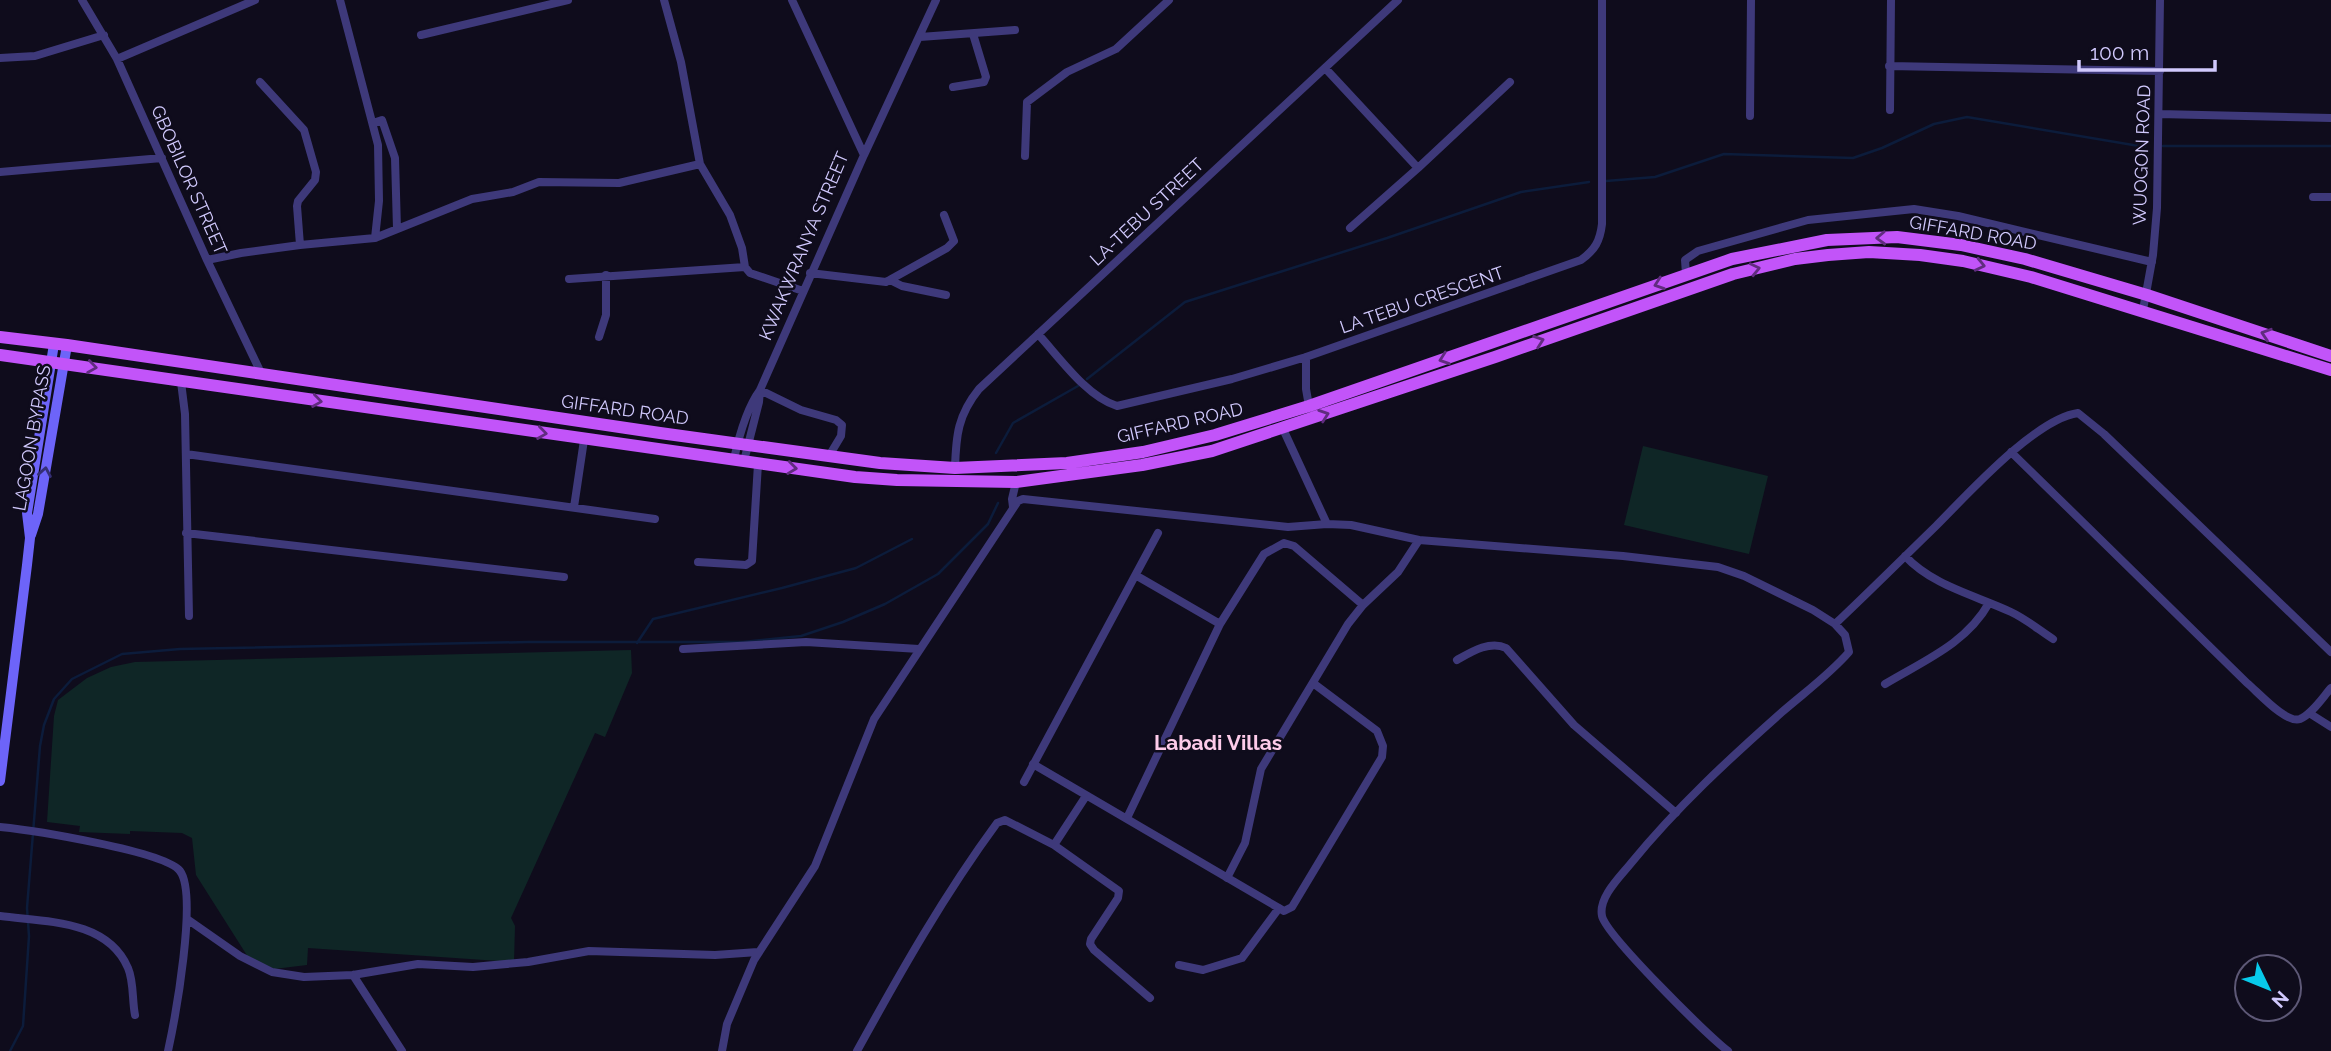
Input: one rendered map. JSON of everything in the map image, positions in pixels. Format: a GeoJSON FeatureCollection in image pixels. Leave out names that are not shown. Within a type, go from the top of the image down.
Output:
{"type":"FeatureCollection","features":[{"type":"Feature","properties":{"kind":"main road","name":"GIFFARD ROAD"},"geometry":{"type":"LineString","coordinates":[[0,337],[880,463],[955,468],[1067,463],[1143,452],[1215,435],[1309,406],[1732,259],[1827,240],[1897,237],[1961,245],[2025,259],[2147,295],[2331,356]]}},
{"type":"Feature","properties":{"kind":"main road","name":"GIFFARD ROAD"},"geometry":{"type":"LineString","coordinates":[[0,355],[584,440],[887,479],[1016,482],[1154,463],[1212,451],[1733,274],[1796,259],[1869,252],[1963,261],[2031,277],[2331,370]]}},
{"type":"Feature","properties":{"kind":"street","name":"GBOBILOR STREET"},"geometry":{"type":"LineString","coordinates":[[82,0],[117,59],[262,375]]}},
{"type":"Feature","properties":{"kind":"street"},"geometry":{"type":"LineString","coordinates":[[117,59],[255,0]]}},
{"type":"Feature","properties":{"kind":"street"},"geometry":{"type":"LineString","coordinates":[[340,0],[378,145],[375,238]]}},
{"type":"Feature","properties":{"kind":"street"},"geometry":{"type":"LineString","coordinates":[[421,35],[568,0]]}},
{"type":"Feature","properties":{"kind":"street"},"geometry":{"type":"LineString","coordinates":[[664,0],[681,62],[700,164],[730,215],[742,248],[745,267],[750,273],[803,291]]}},
{"type":"Feature","properties":{"kind":"street","name":"KWAKWRANYA STREET"},"geometry":{"type":"LineString","coordinates":[[698,562],[746,565],[752,561],[743,444],[759,402],[760,390],[863,155],[792,0]]}},
{"type":"Feature","properties":{"kind":"street"},"geometry":{"type":"LineString","coordinates":[[863,155],[936,0]]}},
{"type":"Feature","properties":{"kind":"street"},"geometry":{"type":"LineString","coordinates":[[1025,156],[1027,102],[1067,72],[1116,49],[1169,0]]}},
{"type":"Feature","properties":{"kind":"street","name":"LA-TEBU STREET"},"geometry":{"type":"LineString","coordinates":[[955,468],[957,433],[964,410],[979,389],[1398,0]]}},
{"type":"Feature","properties":{"kind":"street","name":"LA TEBU CRESCENT"},"geometry":{"type":"LineString","coordinates":[[1038,334],[1092,393],[1104,402],[1116,406],[1232,379],[1306,357],[1581,260],[1593,251],[1600,239],[1602,224],[1602,0]]}},
{"type":"Feature","properties":{"kind":"street"},"geometry":{"type":"LineString","coordinates":[[1750,116],[1751,0]]}},
{"type":"Feature","properties":{"kind":"street"},"geometry":{"type":"LineString","coordinates":[[1890,110],[1891,0]]}},
{"type":"Feature","properties":{"kind":"street","name":"WUOGON ROAD"},"geometry":{"type":"LineString","coordinates":[[2143,310],[2152,262],[2157,208],[2160,0]]}},
{"type":"Feature","properties":{"kind":"street"},"geometry":{"type":"LineString","coordinates":[[920,37],[1015,30]]}},
{"type":"Feature","properties":{"kind":"street"},"geometry":{"type":"LineString","coordinates":[[953,88],[984,82],[986,77],[973,34]]}},
{"type":"Feature","properties":{"kind":"street"},"geometry":{"type":"LineString","coordinates":[[0,58],[36,56],[104,35]]}},
{"type":"Feature","properties":{"kind":"street"},"geometry":{"type":"LineString","coordinates":[[1889,66],[2160,71]]}},
{"type":"Feature","properties":{"kind":"street"},"geometry":{"type":"LineString","coordinates":[[1325,68],[1418,168]]}},
{"type":"Feature","properties":{"kind":"street"},"geometry":{"type":"LineString","coordinates":[[260,82],[302,125],[316,172],[314,180],[298,201],[300,245]]}},
{"type":"Feature","properties":{"kind":"street"},"geometry":{"type":"LineString","coordinates":[[1350,228],[1510,82]]}},
{"type":"Feature","properties":{"kind":"street"},"geometry":{"type":"LineString","coordinates":[[2159,114],[2331,118]]}},
{"type":"Feature","properties":{"kind":"street"},"geometry":{"type":"LineString","coordinates":[[373,123],[382,120],[395,158],[397,229]]}},
{"type":"Feature","properties":{"kind":"street"},"geometry":{"type":"LineString","coordinates":[[0,172],[162,158]]}},
{"type":"Feature","properties":{"kind":"street"},"geometry":{"type":"LineString","coordinates":[[207,260],[300,245],[375,238],[472,200],[513,192],[539,182],[619,183],[700,164]]}},
{"type":"Feature","properties":{"kind":"street"},"geometry":{"type":"LineString","coordinates":[[2313,197],[2331,197]]}},
{"type":"Feature","properties":{"kind":"street"},"geometry":{"type":"LineString","coordinates":[[1686,274],[1685,260],[1698,251],[1808,220],[1914,209],[1958,216],[2152,262]]}},
{"type":"Feature","properties":{"kind":"street"},"geometry":{"type":"LineString","coordinates":[[810,273],[881,283],[890,280],[947,248],[954,241],[944,215]]}},
{"type":"Feature","properties":{"kind":"street"},"geometry":{"type":"LineString","coordinates":[[569,279],[745,267]]}},
{"type":"Feature","properties":{"kind":"street"},"geometry":{"type":"LineString","coordinates":[[599,337],[606,315],[606,275]]}},
{"type":"Feature","properties":{"kind":"street"},"geometry":{"type":"LineString","coordinates":[[890,280],[902,286],[946,295]]}},
{"type":"Feature","properties":{"kind":"street","name":"LAGOON BYPASS"},"geometry":{"type":"LineString","coordinates":[[0,781],[30,538],[27,513],[61,344]]}},
{"type":"Feature","properties":{"kind":"street"},"geometry":{"type":"LineString","coordinates":[[1306,357],[1309,406]]}},
{"type":"Feature","properties":{"kind":"street"},"geometry":{"type":"LineString","coordinates":[[181,382],[186,454],[189,616]]}},
{"type":"Feature","properties":{"kind":"street"},"geometry":{"type":"LineString","coordinates":[[760,390],[801,410],[836,420],[842,425],[841,436],[829,456]]}},
{"type":"Feature","properties":{"kind":"street"},"geometry":{"type":"LineString","coordinates":[[1835,625],[2011,452],[2067,414],[2078,413],[2097,428],[2331,652]]}},
{"type":"Feature","properties":{"kind":"street"},"geometry":{"type":"LineString","coordinates":[[1283,429],[1327,524]]}},
{"type":"Feature","properties":{"kind":"street"},"geometry":{"type":"LineString","coordinates":[[574,507],[584,440]]}},
{"type":"Feature","properties":{"kind":"street"},"geometry":{"type":"LineString","coordinates":[[2011,452],[2289,719],[2299,719],[2309,713],[2331,688]]}},
{"type":"Feature","properties":{"kind":"street"},"geometry":{"type":"LineString","coordinates":[[186,454],[655,519]]}},
{"type":"Feature","properties":{"kind":"street"},"geometry":{"type":"LineString","coordinates":[[1013,507],[1016,482]]}},
{"type":"Feature","properties":{"kind":"street"},"geometry":{"type":"LineString","coordinates":[[722,1051],[727,1024],[758,952],[815,866],[874,719],[1013,507],[1023,499],[1288,527],[1351,525],[1419,540],[1623,556],[1718,567],[1782,594],[1835,625],[1845,635],[1849,652],[1827,675],[1784,710],[1702,785],[1620,876],[1604,900],[1601,913],[1604,924],[1687,1013],[1728,1051]]}},
{"type":"Feature","properties":{"kind":"street"},"geometry":{"type":"LineString","coordinates":[[186,533],[564,577]]}},
{"type":"Feature","properties":{"kind":"street"},"geometry":{"type":"LineString","coordinates":[[1024,782],[1158,533]]}},
{"type":"Feature","properties":{"kind":"street"},"geometry":{"type":"LineString","coordinates":[[1227,878],[1245,843],[1261,769],[1348,624],[1363,604],[1398,572],[1419,540]]}},
{"type":"Feature","properties":{"kind":"street"},"geometry":{"type":"LineString","coordinates":[[1127,818],[1220,624],[1264,554],[1284,543],[1294,546],[1363,604]]}},
{"type":"Feature","properties":{"kind":"street"},"geometry":{"type":"LineString","coordinates":[[1905,556],[1913,565],[1944,585],[2013,613],[2053,639]]}},
{"type":"Feature","properties":{"kind":"street"},"geometry":{"type":"LineString","coordinates":[[1137,576],[1220,624]]}},
{"type":"Feature","properties":{"kind":"street"},"geometry":{"type":"LineString","coordinates":[[1885,684],[1938,655],[1972,628],[1989,603]]}},
{"type":"Feature","properties":{"kind":"street"},"geometry":{"type":"LineString","coordinates":[[683,649],[806,642],[919,649]]}},
{"type":"Feature","properties":{"kind":"street"},"geometry":{"type":"LineString","coordinates":[[1457,660],[1479,648],[1499,645],[1506,648],[1574,725],[1676,813]]}},
{"type":"Feature","properties":{"kind":"street"},"geometry":{"type":"LineString","coordinates":[[1033,764],[1284,911],[1292,907],[1382,757],[1383,746],[1377,731],[1313,683]]}},
{"type":"Feature","properties":{"kind":"street"},"geometry":{"type":"LineString","coordinates":[[2309,713],[2331,727]]}},
{"type":"Feature","properties":{"kind":"street"},"geometry":{"type":"LineString","coordinates":[[1054,845],[1086,796]]}},
{"type":"Feature","properties":{"kind":"street"},"geometry":{"type":"LineString","coordinates":[[857,1051],[963,869],[997,823],[1005,820],[1054,845],[1119,891],[1118,898],[1090,944],[1150,998]]}},
{"type":"Feature","properties":{"kind":"street"},"geometry":{"type":"LineString","coordinates":[[0,827],[33,831],[158,858],[177,867],[183,875],[187,919],[181,988],[169,1051]]}},
{"type":"Feature","properties":{"kind":"street"},"geometry":{"type":"LineString","coordinates":[[1180,965],[1203,970],[1242,958],[1279,908]]}},
{"type":"Feature","properties":{"kind":"street"},"geometry":{"type":"LineString","coordinates":[[0,916],[35,918],[108,939],[129,969],[135,1015]]}},
{"type":"Feature","properties":{"kind":"street"},"geometry":{"type":"LineString","coordinates":[[187,919],[240,956],[272,972],[304,977],[353,975],[418,964],[473,967],[589,951],[715,954],[758,952]]}},
{"type":"Feature","properties":{"kind":"street"},"geometry":{"type":"LineString","coordinates":[[353,975],[402,1051]]}},
{"type":"Feature","properties":{"kind":"green space"},"geometry":{"type":"Polygon","coordinates":[[[1643,446],[1768,476],[1749,554],[1624,525],[1643,446]]]}},
{"type":"Feature","properties":{"kind":"green space"},"geometry":{"type":"Polygon","coordinates":[[[631,650],[632,673],[605,737],[595,733],[511,918],[515,926],[514,962],[308,948],[307,965],[274,969],[248,957],[196,875],[192,838],[182,833],[79,832],[80,826],[47,822],[54,716],[58,700],[87,678],[111,667],[135,662],[631,650]]]}},
{"type":"Feature","properties":{"kind":"waterway"},"geometry":{"type":"LineString","coordinates":[[1606,181],[1655,177],[1724,154],[1853,158],[1934,124],[1967,117],[2145,147]]}},
{"type":"Feature","properties":{"kind":"waterway"},"geometry":{"type":"LineString","coordinates":[[2163,146],[2331,146]]}},
{"type":"Feature","properties":{"kind":"waterway"},"geometry":{"type":"LineString","coordinates":[[1087,379],[1185,302],[1521,192],[1589,182]]}},
{"type":"Feature","properties":{"kind":"waterway"},"geometry":{"type":"LineString","coordinates":[[996,453],[1013,423],[1078,386]]}},
{"type":"Feature","properties":{"kind":"waterway"},"geometry":{"type":"LineString","coordinates":[[10,1051],[23,1026],[29,936],[27,908],[40,746],[44,725],[54,699],[72,679],[122,654],[180,649],[528,642],[743,642],[801,636],[885,604],[938,574],[988,524],[998,503]]}},
{"type":"Feature","properties":{"kind":"waterway"},"geometry":{"type":"LineString","coordinates":[[637,643],[653,619],[856,568],[912,539]]}},
{"type":"Feature","properties":{"kind":"district","name":"Labadi Villas"},"geometry":{"type":"Point","coordinates":[1218,743]}}]}
